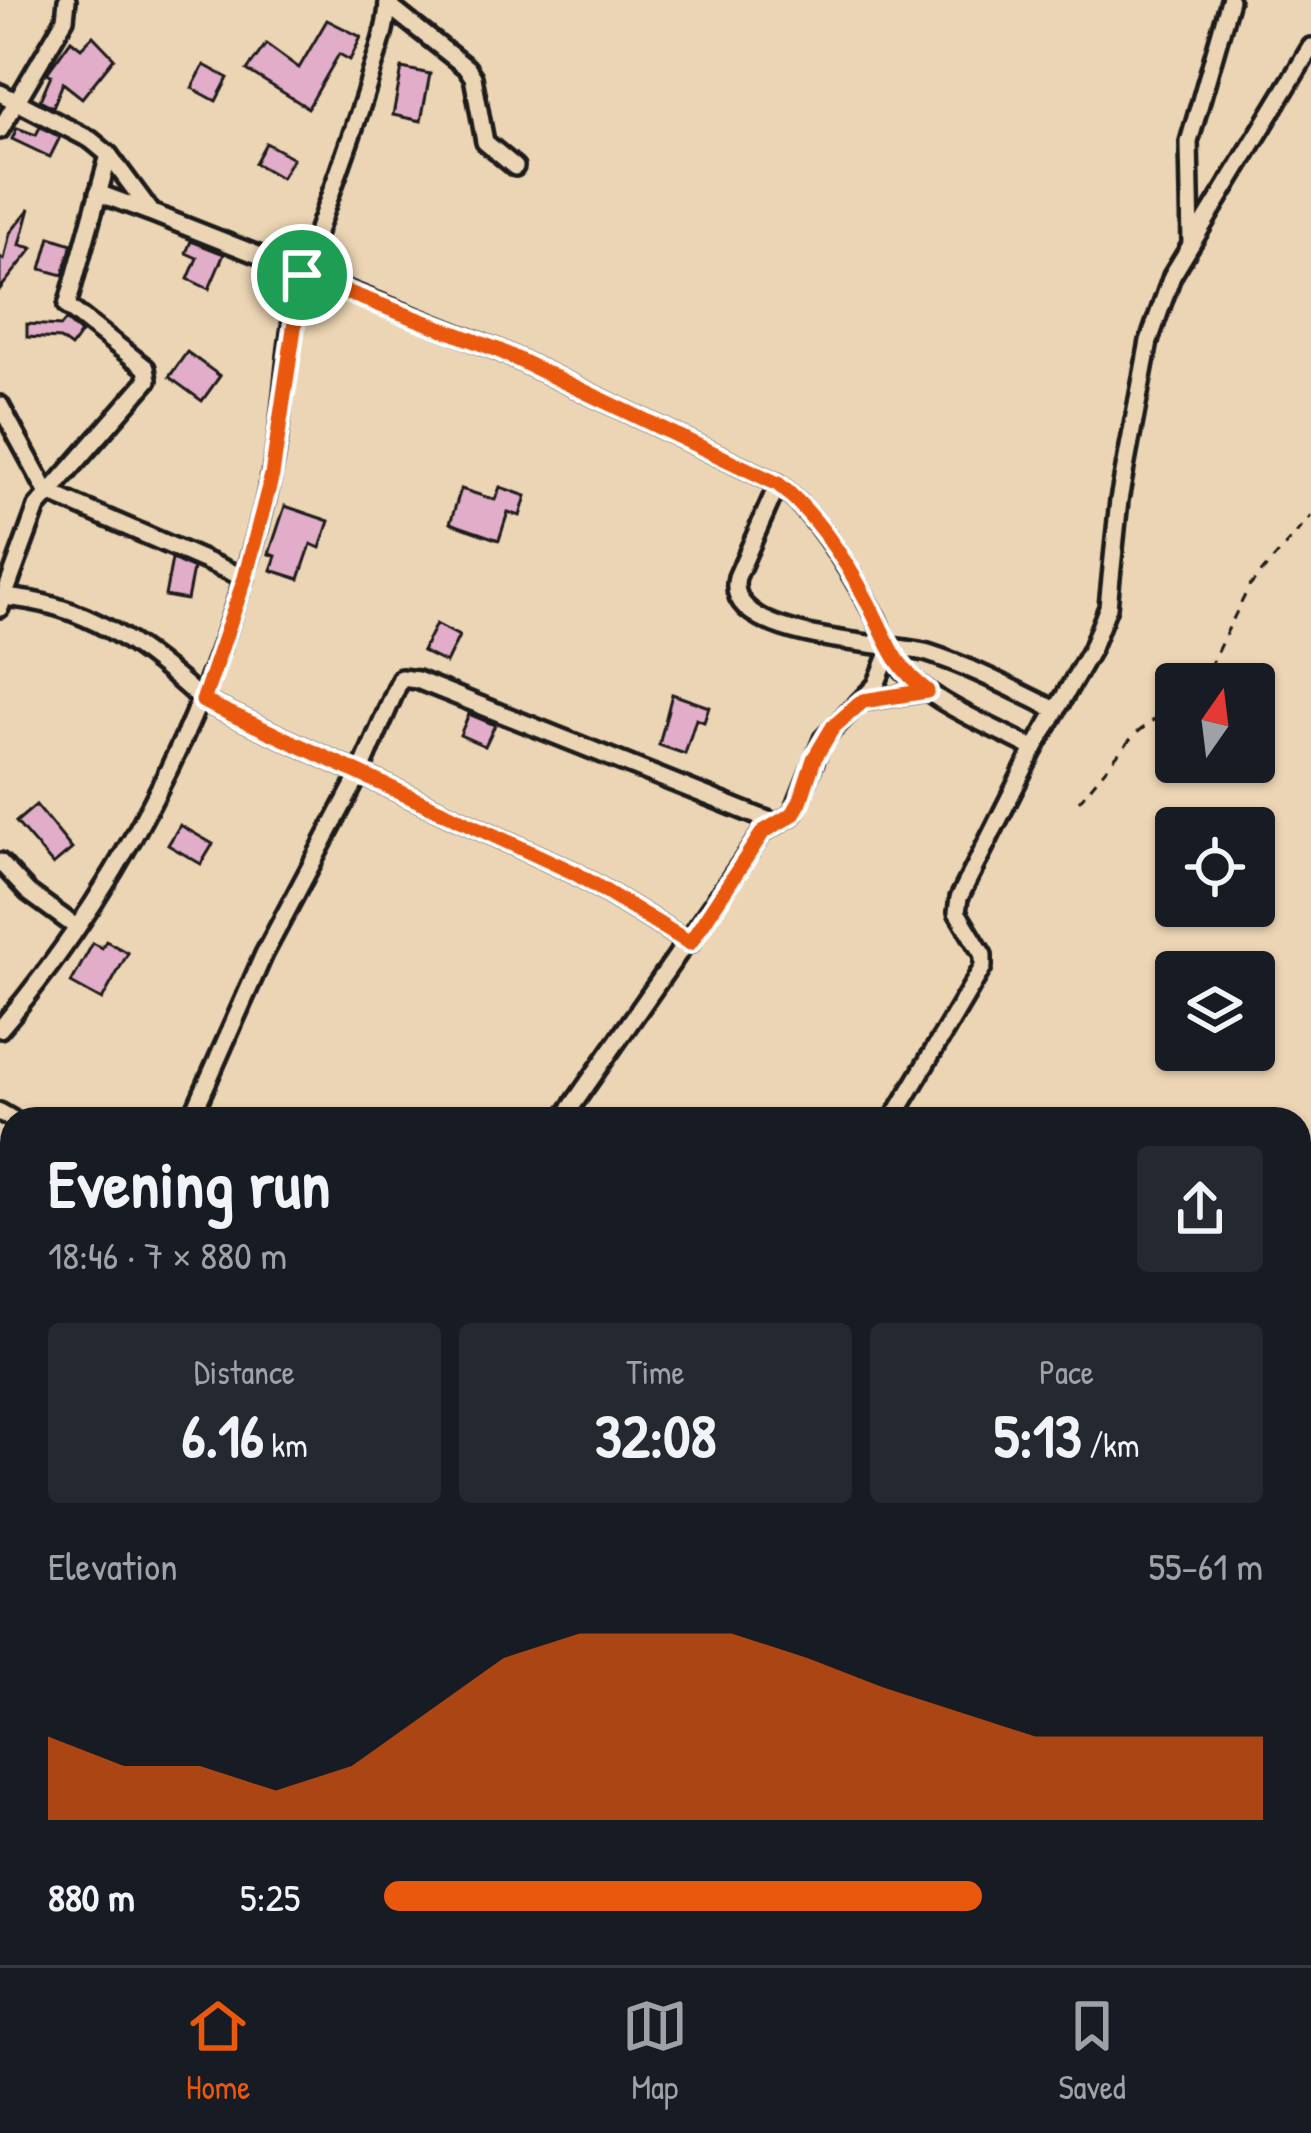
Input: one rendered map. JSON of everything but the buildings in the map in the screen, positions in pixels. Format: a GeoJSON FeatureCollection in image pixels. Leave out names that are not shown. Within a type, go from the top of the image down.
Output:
{"type":"FeatureCollection","features":[{"type":"Feature","properties":{"kind":"street"},"geometry":{"type":"LineString","coordinates":[[0,130],[8,96],[61,28],[67,0]]}},
{"type":"Feature","properties":{"kind":"street"},"geometry":{"type":"LineString","coordinates":[[1192,244],[1187,214],[1189,142],[1230,0]]}},
{"type":"Feature","properties":{"kind":"street"},"geometry":{"type":"LineString","coordinates":[[0,1029],[76,927],[155,797],[203,701],[245,578],[272,475],[302,275],[366,92],[388,2],[467,68],[473,77],[485,142],[515,167]]}},
{"type":"Feature","properties":{"kind":"street"},"geometry":{"type":"LineString","coordinates":[[900,1107],[983,967],[983,955],[957,912],[959,898],[1034,749],[1091,650],[1108,607],[1119,500],[1149,341],[1172,276],[1311,47]]}},
{"type":"Feature","properties":{"kind":"street"},"geometry":{"type":"LineString","coordinates":[[8,96],[65,125],[109,155],[152,213]]}},
{"type":"Feature","properties":{"kind":"street"},"geometry":{"type":"LineString","coordinates":[[109,155],[67,306],[146,368],[148,380],[104,435],[47,492],[28,524],[1,601],[58,607],[135,642],[203,701],[575,873],[690,943]]}},
{"type":"Feature","properties":{"kind":"street"},"geometry":{"type":"LineString","coordinates":[[98,193],[498,350],[778,484],[794,497],[845,566],[888,649],[927,691],[1034,749]]}},
{"type":"Feature","properties":{"kind":"street"},"geometry":{"type":"LineString","coordinates":[[0,405],[47,492],[245,578]]}},
{"type":"Feature","properties":{"kind":"street"},"geometry":{"type":"LineString","coordinates":[[778,484],[737,577],[735,587],[742,604],[819,640],[956,663],[1056,710]]}},
{"type":"Feature","properties":{"kind":"street"},"geometry":{"type":"LineString","coordinates":[[572,1107],[690,943],[753,846],[793,814],[823,739],[863,701],[888,649]]}},
{"type":"Feature","properties":{"kind":"street"},"geometry":{"type":"LineString","coordinates":[[196,1107],[264,955],[359,773],[396,681],[408,677],[775,824]]}},
{"type":"Feature","properties":{"kind":"street"},"geometry":{"type":"LineString","coordinates":[[863,701],[927,691]]}},
{"type":"Feature","properties":{"kind":"street"},"geometry":{"type":"LineString","coordinates":[[0,862],[28,892],[76,927]]}},
{"type":"Feature","properties":{"kind":"path"},"geometry":{"type":"LineString","coordinates":[[1211,663],[1249,586],[1311,516]]}},
{"type":"Feature","properties":{"kind":"path"},"geometry":{"type":"LineString","coordinates":[[1079,801],[1134,735],[1155,719]]}},
{"type":"Feature","properties":{"kind":"route"},"geometry":{"type":"LineString","coordinates":[[302,275],[571,382],[778,484],[794,497],[845,566],[878,622],[889,653],[927,691],[863,701],[833,727],[823,739],[793,814],[763,832],[690,943],[575,873],[203,701],[245,578],[272,475],[302,275]]}}]}
